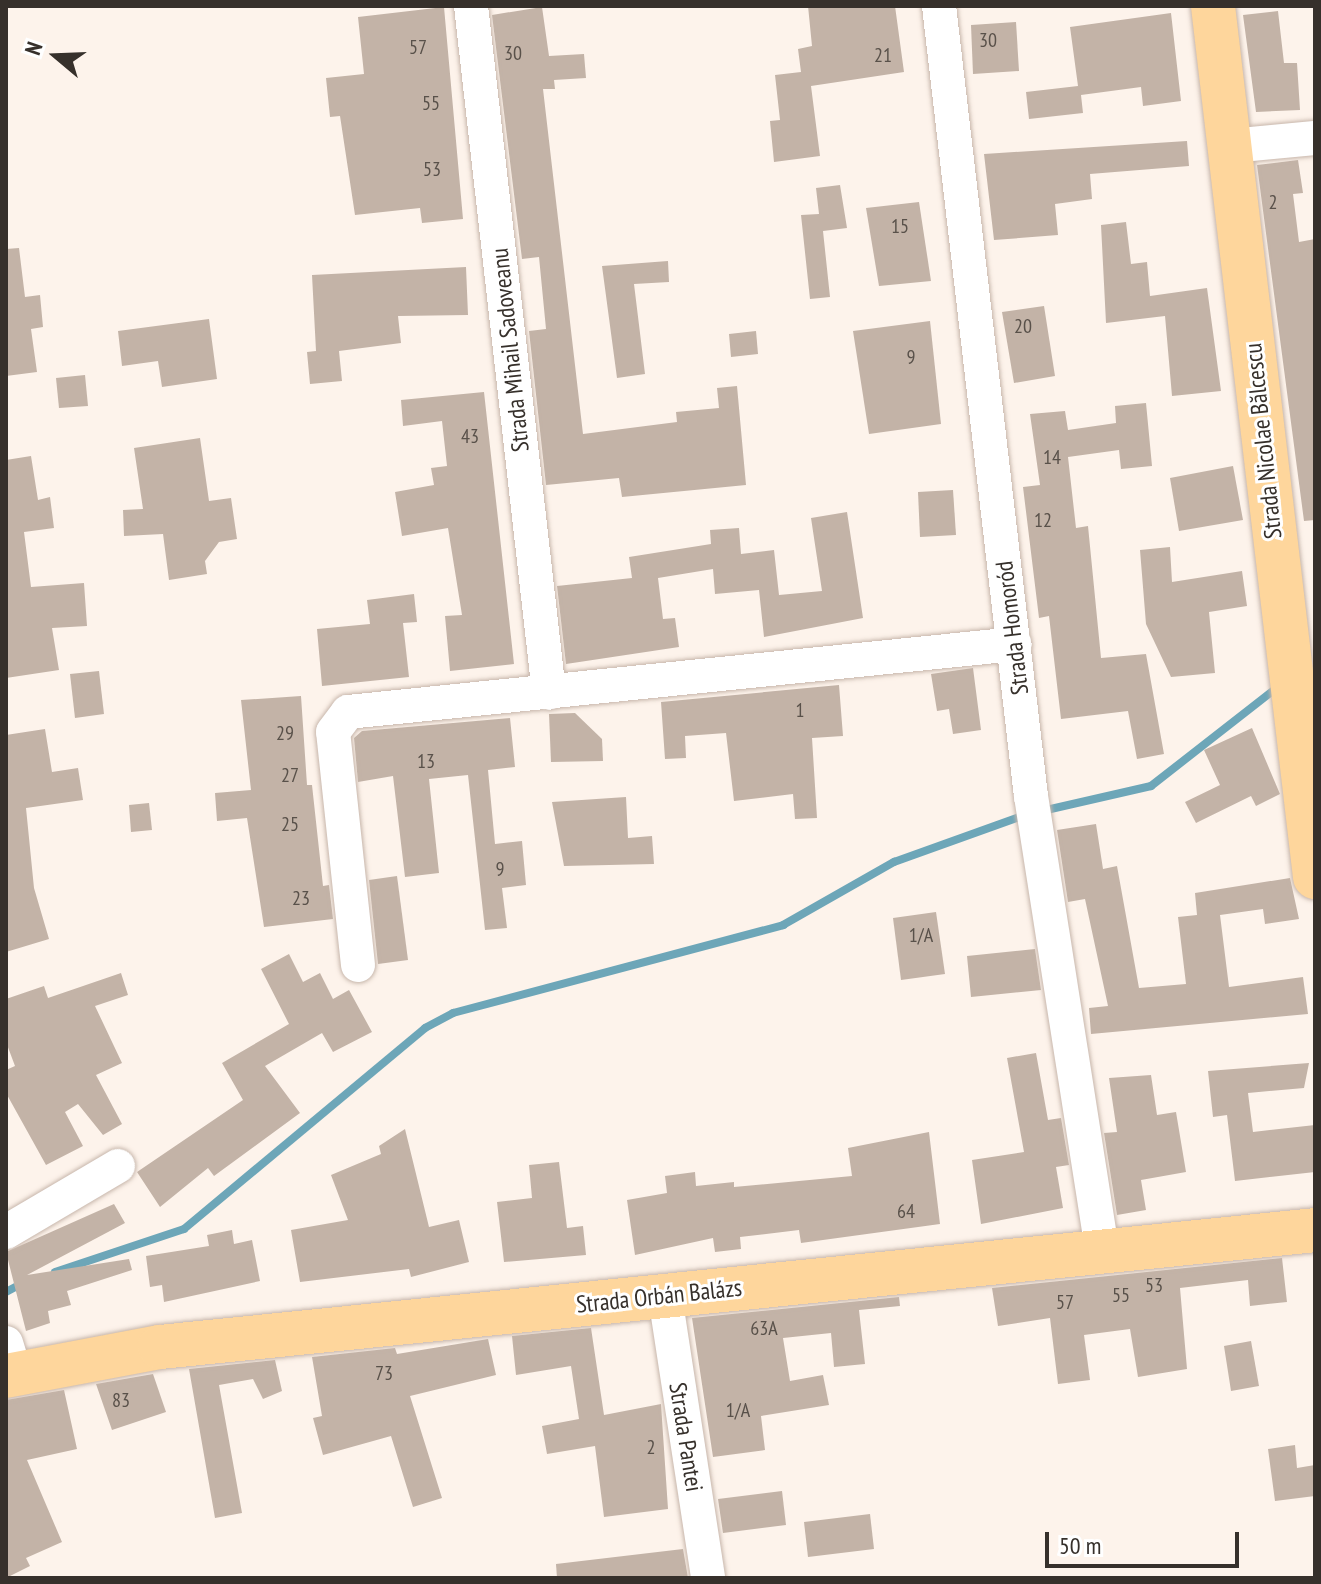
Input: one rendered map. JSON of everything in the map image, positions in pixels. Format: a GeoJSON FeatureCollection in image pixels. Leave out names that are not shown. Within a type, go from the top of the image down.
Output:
{"type":"FeatureCollection","features":[{"type":"Feature","properties":{"kind":"main road","name":"Strada Nicolae Bălcescu"},"geometry":{"type":"LineString","coordinates":[[1213,6],[1292,702],[1313,849]]}},
{"type":"Feature","properties":{"kind":"main road","name":"Strada Orbán Balázs"},"geometry":{"type":"LineString","coordinates":[[9,1364],[1102,1247],[1315,1230]]}},
{"type":"Feature","properties":{"kind":"street","name":"Strada Mihail Sadoveanu"},"geometry":{"type":"LineString","coordinates":[[471,6],[549,693]]}},
{"type":"Feature","properties":{"kind":"street","name":"Strada Homoród"},"geometry":{"type":"LineString","coordinates":[[939,6],[1033,810],[1102,1247]]}},
{"type":"Feature","properties":{"kind":"street"},"geometry":{"type":"LineString","coordinates":[[1230,146],[1315,138]]}},
{"type":"Feature","properties":{"kind":"street"},"geometry":{"type":"LineString","coordinates":[[358,965],[333,732],[339,717],[1015,644]]}},
{"type":"Feature","properties":{"kind":"street"},"geometry":{"type":"LineString","coordinates":[[6,1232],[118,1166]]}},
{"type":"Feature","properties":{"kind":"street","name":"Strada Pantei"},"geometry":{"type":"LineString","coordinates":[[665,1296],[708,1578]]}},
{"type":"Feature","properties":{"kind":"building"},"geometry":{"type":"Polygon","coordinates":[[[808,6],[895,6],[904,72],[811,86],[820,156],[774,162],[770,121],[780,120],[775,75],[801,72],[798,49],[812,46],[808,6]]]}},
{"type":"Feature","properties":{"kind":"building"},"geometry":{"type":"Polygon","coordinates":[[[444,7],[463,219],[422,223],[420,208],[355,215],[340,116],[330,117],[326,78],[364,74],[358,17],[444,7]]]}},
{"type":"Feature","properties":{"kind":"building"},"geometry":{"type":"Polygon","coordinates":[[[542,7],[549,56],[584,54],[586,78],[554,80],[555,89],[543,89],[583,434],[677,422],[676,412],[719,408],[717,388],[737,386],[746,485],[622,497],[619,478],[546,485],[529,331],[546,329],[539,257],[522,259],[492,15],[542,7]]]}},
{"type":"Feature","properties":{"kind":"building"},"geometry":{"type":"Polygon","coordinates":[[[1278,11],[1284,63],[1297,63],[1300,110],[1256,112],[1243,15],[1278,11]]]}},
{"type":"Feature","properties":{"kind":"building"},"geometry":{"type":"Polygon","coordinates":[[[1171,13],[1181,101],[1143,106],[1141,87],[1081,95],[1083,113],[1029,119],[1026,92],[1078,86],[1070,27],[1171,13]]]}},
{"type":"Feature","properties":{"kind":"building"},"geometry":{"type":"Polygon","coordinates":[[[1016,22],[1019,71],[973,74],[971,25],[1016,22]]]}},
{"type":"Feature","properties":{"kind":"building"},"geometry":{"type":"Polygon","coordinates":[[[1187,141],[1189,166],[1090,174],[1092,199],[1055,204],[1058,235],[994,240],[984,154],[1187,141]]]}},
{"type":"Feature","properties":{"kind":"building"},"geometry":{"type":"Polygon","coordinates":[[[1298,160],[1303,193],[1293,194],[1299,242],[1315,239],[1315,520],[1304,521],[1257,165],[1298,160]]]}},
{"type":"Feature","properties":{"kind":"building"},"geometry":{"type":"Polygon","coordinates":[[[840,185],[847,228],[823,231],[830,297],[810,299],[801,215],[819,214],[816,188],[840,185]]]}},
{"type":"Feature","properties":{"kind":"building"},"geometry":{"type":"Polygon","coordinates":[[[919,202],[931,281],[879,286],[866,208],[919,202]]]}},
{"type":"Feature","properties":{"kind":"building"},"geometry":{"type":"Polygon","coordinates":[[[1126,222],[1131,264],[1147,262],[1150,296],[1207,288],[1221,391],[1172,396],[1165,316],[1106,323],[1101,225],[1126,222]]]}},
{"type":"Feature","properties":{"kind":"building"},"geometry":{"type":"Polygon","coordinates":[[[19,248],[25,297],[40,295],[43,327],[31,329],[37,372],[6,376],[6,249],[19,248]]]}},
{"type":"Feature","properties":{"kind":"building"},"geometry":{"type":"Polygon","coordinates":[[[668,261],[669,282],[634,284],[645,374],[617,378],[602,266],[668,261]]]}},
{"type":"Feature","properties":{"kind":"building"},"geometry":{"type":"Polygon","coordinates":[[[466,267],[468,315],[398,316],[401,343],[339,351],[342,381],[310,384],[307,352],[316,351],[312,275],[466,267]]]}},
{"type":"Feature","properties":{"kind":"building"},"geometry":{"type":"Polygon","coordinates":[[[1044,306],[1055,376],[1014,383],[1002,312],[1044,306]]]}},
{"type":"Feature","properties":{"kind":"building"},"geometry":{"type":"Polygon","coordinates":[[[209,319],[217,379],[162,387],[158,361],[122,366],[118,331],[209,319]]]}},
{"type":"Feature","properties":{"kind":"building"},"geometry":{"type":"Polygon","coordinates":[[[930,321],[941,424],[869,434],[853,331],[930,321]]]}},
{"type":"Feature","properties":{"kind":"building"},"geometry":{"type":"Polygon","coordinates":[[[756,331],[758,354],[731,357],[729,334],[756,331]]]}},
{"type":"Feature","properties":{"kind":"building"},"geometry":{"type":"Polygon","coordinates":[[[85,375],[88,406],[59,408],[56,378],[85,375]]]}},
{"type":"Feature","properties":{"kind":"building"},"geometry":{"type":"Polygon","coordinates":[[[484,392],[514,664],[450,671],[445,616],[462,615],[448,528],[402,536],[395,492],[434,485],[431,468],[447,466],[442,421],[403,426],[401,400],[484,392]]]}},
{"type":"Feature","properties":{"kind":"building"},"geometry":{"type":"Polygon","coordinates":[[[1146,403],[1152,466],[1121,469],[1119,450],[1068,457],[1076,528],[1088,526],[1101,658],[1146,654],[1164,754],[1137,759],[1128,711],[1061,719],[1049,616],[1039,618],[1023,487],[1040,485],[1030,414],[1065,411],[1068,430],[1116,423],[1115,406],[1146,403]]]}},
{"type":"Feature","properties":{"kind":"building"},"geometry":{"type":"Polygon","coordinates":[[[200,438],[209,501],[231,498],[237,539],[219,542],[205,561],[207,574],[169,580],[163,534],[124,536],[123,510],[143,509],[134,448],[200,438]]]}},
{"type":"Feature","properties":{"kind":"building"},"geometry":{"type":"Polygon","coordinates":[[[31,456],[38,500],[50,497],[54,528],[24,532],[31,587],[84,583],[87,626],[52,628],[59,670],[6,678],[6,460],[31,456]]]}},
{"type":"Feature","properties":{"kind":"building"},"geometry":{"type":"Polygon","coordinates":[[[1233,466],[1243,520],[1179,531],[1170,478],[1233,466]]]}},
{"type":"Feature","properties":{"kind":"building"},"geometry":{"type":"Polygon","coordinates":[[[953,490],[956,535],[920,537],[918,492],[953,490]]]}},
{"type":"Feature","properties":{"kind":"building"},"geometry":{"type":"Polygon","coordinates":[[[847,512],[863,618],[764,637],[759,590],[715,594],[713,569],[658,578],[663,619],[675,618],[679,647],[566,664],[557,586],[632,578],[629,557],[711,544],[710,530],[739,528],[741,554],[774,550],[779,595],[822,591],[811,518],[847,512]]]}},
{"type":"Feature","properties":{"kind":"building"},"geometry":{"type":"Polygon","coordinates":[[[1170,547],[1172,582],[1242,571],[1247,606],[1209,612],[1215,673],[1171,677],[1146,624],[1140,550],[1170,547]]]}},
{"type":"Feature","properties":{"kind":"building"},"geometry":{"type":"Polygon","coordinates":[[[414,594],[417,622],[403,623],[409,677],[322,686],[317,629],[370,624],[367,600],[414,594]]]}},
{"type":"Feature","properties":{"kind":"building"},"geometry":{"type":"Polygon","coordinates":[[[973,668],[981,730],[953,734],[949,709],[937,711],[931,674],[973,668]]]}},
{"type":"Feature","properties":{"kind":"building"},"geometry":{"type":"Polygon","coordinates":[[[99,671],[104,714],[75,718],[70,674],[99,671]]]}},
{"type":"Feature","properties":{"kind":"building"},"geometry":{"type":"Polygon","coordinates":[[[839,685],[843,736],[812,738],[817,818],[795,819],[793,794],[734,801],[726,733],[685,736],[686,758],[665,759],[661,702],[839,685]]]}},
{"type":"Feature","properties":{"kind":"building"},"geometry":{"type":"Polygon","coordinates":[[[301,696],[307,785],[312,785],[323,886],[329,885],[333,919],[264,927],[247,818],[217,821],[215,793],[251,790],[241,700],[301,696]]]}},
{"type":"Feature","properties":{"kind":"building"},"geometry":{"type":"Polygon","coordinates":[[[575,713],[602,739],[603,761],[551,762],[549,714],[575,713]]]}},
{"type":"Feature","properties":{"kind":"building"},"geometry":{"type":"Polygon","coordinates":[[[510,718],[515,767],[488,770],[495,844],[522,841],[526,885],[502,888],[507,928],[485,930],[468,775],[429,779],[439,873],[405,877],[393,776],[358,782],[354,738],[362,731],[510,718]]]}},
{"type":"Feature","properties":{"kind":"building"},"geometry":{"type":"Polygon","coordinates":[[[1252,728],[1280,794],[1256,806],[1251,796],[1196,823],[1185,802],[1220,785],[1204,750],[1252,728]]]}},
{"type":"Feature","properties":{"kind":"building"},"geometry":{"type":"Polygon","coordinates":[[[45,729],[52,772],[78,768],[83,800],[26,808],[34,888],[49,939],[6,952],[6,735],[45,729]]]}},
{"type":"Feature","properties":{"kind":"building"},"geometry":{"type":"Polygon","coordinates":[[[626,797],[628,838],[652,836],[654,864],[564,866],[552,802],[626,797]]]}},
{"type":"Feature","properties":{"kind":"building"},"geometry":{"type":"Polygon","coordinates":[[[149,803],[152,830],[131,832],[129,805],[149,803]]]}},
{"type":"Feature","properties":{"kind":"building"},"geometry":{"type":"Polygon","coordinates":[[[1096,824],[1103,869],[1117,866],[1139,988],[1186,984],[1178,917],[1197,915],[1195,893],[1290,878],[1299,919],[1265,924],[1263,909],[1220,915],[1229,987],[1303,977],[1308,1014],[1091,1034],[1089,1008],[1108,1006],[1085,899],[1068,902],[1057,830],[1096,824]]]}},
{"type":"Feature","properties":{"kind":"building"},"geometry":{"type":"Polygon","coordinates":[[[397,876],[408,960],[378,964],[369,880],[397,876]]]}},
{"type":"Feature","properties":{"kind":"building"},"geometry":{"type":"Polygon","coordinates":[[[936,912],[945,974],[901,980],[893,918],[936,912]]]}},
{"type":"Feature","properties":{"kind":"building"},"geometry":{"type":"Polygon","coordinates":[[[1035,949],[1041,990],[971,997],[967,956],[1035,949]]]}},
{"type":"Feature","properties":{"kind":"building"},"geometry":{"type":"Polygon","coordinates":[[[289,954],[303,982],[320,973],[333,999],[349,990],[372,1032],[333,1052],[322,1033],[265,1066],[300,1113],[214,1176],[208,1168],[160,1207],[137,1172],[243,1100],[222,1063],[289,1024],[261,969],[289,954]]]}},
{"type":"Feature","properties":{"kind":"building"},"geometry":{"type":"Polygon","coordinates":[[[121,973],[128,995],[95,1006],[122,1063],[96,1075],[122,1124],[103,1135],[78,1104],[65,1112],[83,1146],[46,1165],[6,1093],[6,1070],[15,1066],[6,1042],[6,999],[44,986],[48,998],[121,973]]]}},
{"type":"Feature","properties":{"kind":"building"},"geometry":{"type":"Polygon","coordinates":[[[1036,1053],[1048,1120],[1061,1118],[1069,1165],[1056,1167],[1063,1208],[981,1224],[972,1160],[1024,1152],[1007,1058],[1036,1053]]]}},
{"type":"Feature","properties":{"kind":"building"},"geometry":{"type":"Polygon","coordinates":[[[1309,1063],[1304,1088],[1248,1093],[1253,1132],[1315,1125],[1315,1172],[1235,1181],[1227,1115],[1213,1117],[1208,1071],[1309,1063]]]}},
{"type":"Feature","properties":{"kind":"building"},"geometry":{"type":"Polygon","coordinates":[[[1151,1075],[1157,1115],[1176,1112],[1186,1172],[1141,1180],[1146,1210],[1117,1215],[1104,1133],[1117,1132],[1109,1078],[1151,1075]]]}},
{"type":"Feature","properties":{"kind":"building"},"geometry":{"type":"Polygon","coordinates":[[[405,1129],[429,1227],[459,1220],[469,1262],[411,1277],[409,1269],[300,1282],[291,1230],[348,1220],[331,1175],[381,1154],[379,1146],[405,1129]]]}},
{"type":"Feature","properties":{"kind":"building"},"geometry":{"type":"Polygon","coordinates":[[[929,1132],[940,1224],[801,1243],[799,1230],[740,1237],[741,1249],[715,1252],[713,1238],[635,1255],[627,1200],[667,1193],[665,1176],[695,1172],[696,1186],[734,1182],[734,1187],[852,1176],[848,1148],[929,1132]]]}},
{"type":"Feature","properties":{"kind":"building"},"geometry":{"type":"Polygon","coordinates":[[[559,1162],[567,1228],[583,1226],[586,1255],[504,1262],[497,1202],[532,1198],[529,1165],[559,1162]]]}},
{"type":"Feature","properties":{"kind":"building"},"geometry":{"type":"Polygon","coordinates":[[[114,1204],[125,1223],[27,1275],[129,1259],[132,1270],[67,1291],[71,1305],[48,1311],[50,1323],[26,1331],[6,1252],[114,1204]]]}},
{"type":"Feature","properties":{"kind":"building"},"geometry":{"type":"Polygon","coordinates":[[[232,1230],[234,1244],[252,1240],[260,1281],[164,1302],[162,1285],[150,1287],[146,1256],[209,1246],[207,1235],[232,1230]]]}},
{"type":"Feature","properties":{"kind":"building"},"geometry":{"type":"Polygon","coordinates":[[[1282,1258],[1287,1302],[1250,1306],[1248,1280],[1180,1288],[1187,1369],[1138,1377],[1130,1329],[1084,1335],[1090,1380],[1058,1384],[1050,1318],[998,1326],[992,1288],[1282,1258]]]}},
{"type":"Feature","properties":{"kind":"building"},"geometry":{"type":"Polygon","coordinates":[[[899,1297],[900,1306],[859,1310],[865,1364],[834,1367],[831,1333],[783,1338],[790,1381],[823,1375],[829,1405],[761,1416],[765,1450],[713,1457],[692,1318],[899,1297]]]}},
{"type":"Feature","properties":{"kind":"building"},"geometry":{"type":"Polygon","coordinates":[[[591,1328],[604,1415],[661,1404],[668,1509],[604,1517],[595,1446],[547,1454],[542,1426],[579,1419],[571,1366],[516,1375],[512,1336],[591,1328]]]}},
{"type":"Feature","properties":{"kind":"building"},"geometry":{"type":"Polygon","coordinates":[[[488,1339],[496,1375],[410,1396],[442,1498],[413,1507],[391,1436],[323,1455],[313,1418],[322,1416],[312,1357],[395,1348],[397,1354],[488,1339]]]}},
{"type":"Feature","properties":{"kind":"building"},"geometry":{"type":"Polygon","coordinates":[[[1251,1341],[1259,1386],[1231,1391],[1224,1346],[1251,1341]]]}},
{"type":"Feature","properties":{"kind":"building"},"geometry":{"type":"Polygon","coordinates":[[[275,1360],[282,1391],[263,1399],[253,1379],[219,1385],[242,1513],[215,1518],[189,1369],[275,1360]]]}},
{"type":"Feature","properties":{"kind":"building"},"geometry":{"type":"Polygon","coordinates":[[[153,1374],[166,1412],[112,1430],[96,1384],[153,1374]]]}},
{"type":"Feature","properties":{"kind":"building"},"geometry":{"type":"Polygon","coordinates":[[[64,1390],[77,1449],[27,1460],[62,1542],[26,1558],[30,1566],[6,1578],[6,1400],[64,1390]]]}},
{"type":"Feature","properties":{"kind":"building"},"geometry":{"type":"Polygon","coordinates":[[[1295,1445],[1297,1468],[1315,1465],[1315,1496],[1275,1501],[1268,1449],[1295,1445]]]}},
{"type":"Feature","properties":{"kind":"building"},"geometry":{"type":"Polygon","coordinates":[[[782,1491],[786,1525],[723,1533],[718,1499],[782,1491]]]}},
{"type":"Feature","properties":{"kind":"building"},"geometry":{"type":"Polygon","coordinates":[[[870,1514],[874,1549],[808,1557],[804,1522],[870,1514]]]}},
{"type":"Feature","properties":{"kind":"building"},"geometry":{"type":"Polygon","coordinates":[[[683,1549],[688,1578],[557,1578],[556,1564],[683,1549]]]}},
{"type":"Feature","properties":{"kind":"waterway"},"geometry":{"type":"LineString","coordinates":[[1042,811],[1151,786],[1279,686]]}},
{"type":"Feature","properties":{"kind":"waterway"},"geometry":{"type":"LineString","coordinates":[[55,1272],[184,1229],[425,1028],[453,1013],[783,925],[894,862],[1025,815]]}},
{"type":"Feature","properties":{"kind":"waterway"},"geometry":{"type":"LineString","coordinates":[[6,1292],[23,1283]]}}]}
